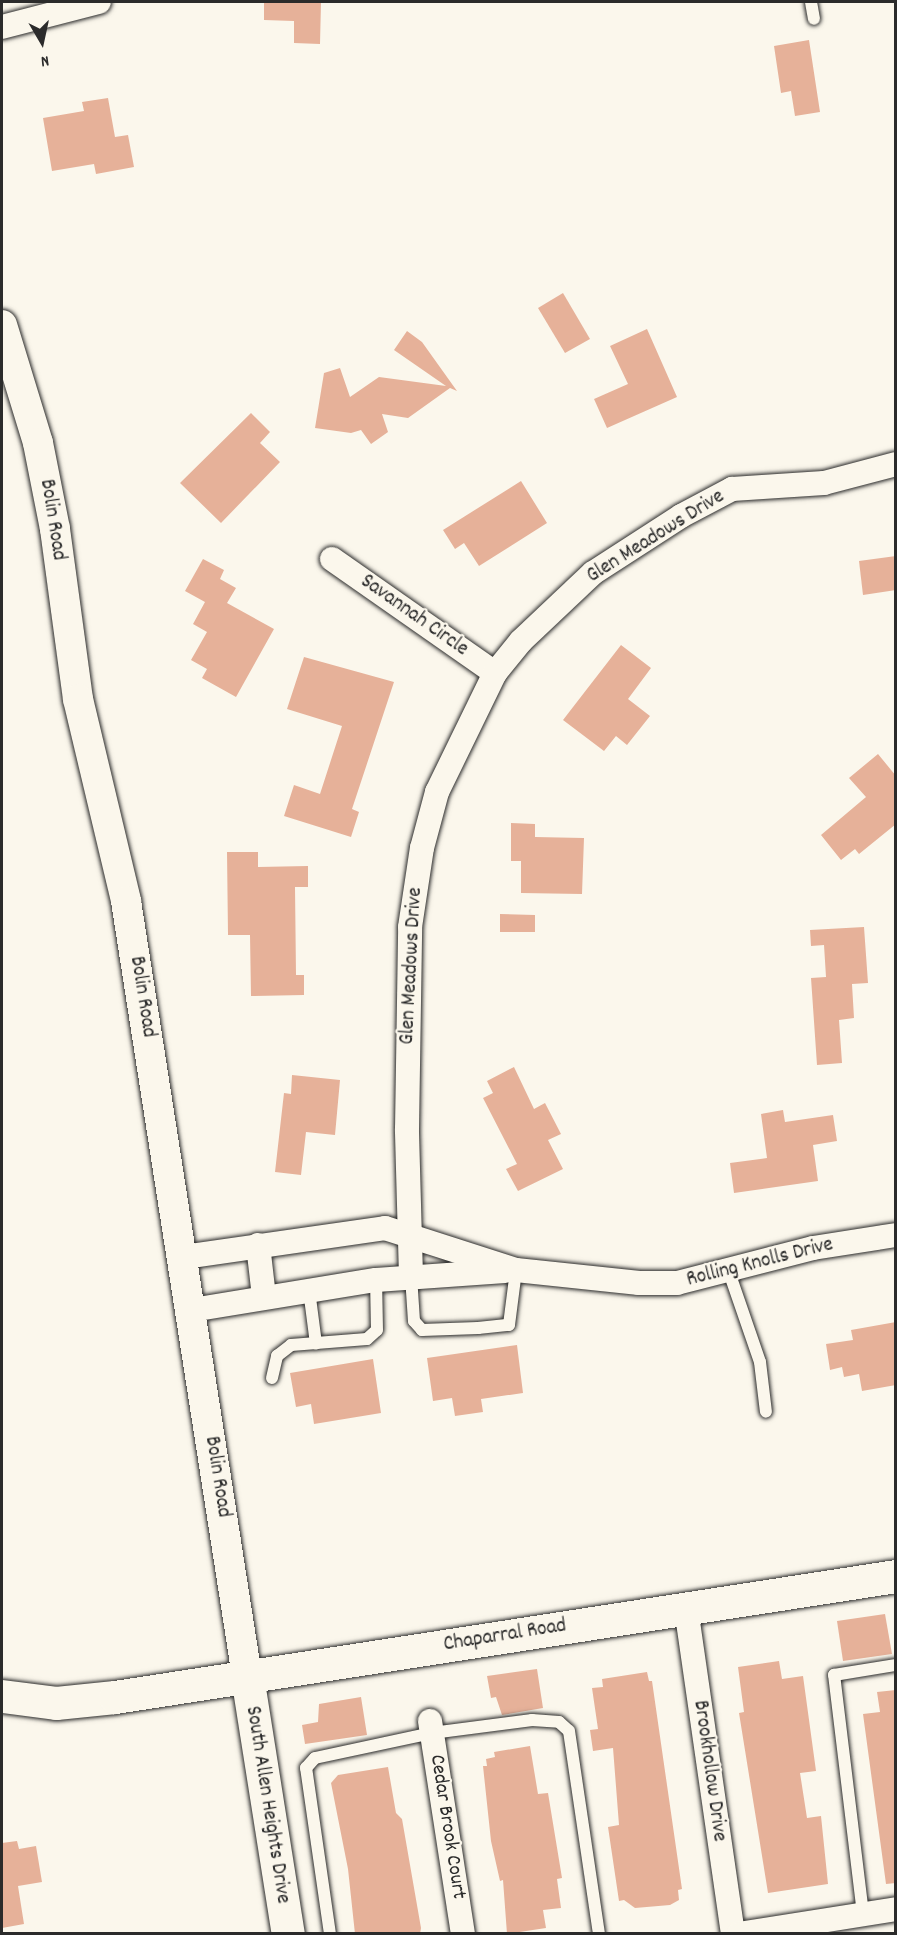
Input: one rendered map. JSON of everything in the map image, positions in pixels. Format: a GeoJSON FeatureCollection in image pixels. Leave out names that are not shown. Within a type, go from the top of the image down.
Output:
{"type":"FeatureCollection","features":[{"type":"Feature","properties":{"kind":"main road","name":"Chaparral Road"},"geometry":{"type":"LineString","coordinates":[[2,1696],[56,1703],[115,1696],[896,1576]]}},
{"type":"Feature","properties":{"kind":"main road","name":"Chaparral Road"},"geometry":{"type":"LineString","coordinates":[[2,1674],[115,1696]]}},
{"type":"Feature","properties":{"kind":"main road","name":"South Allen Heights Drive"},"geometry":{"type":"LineString","coordinates":[[247,1676],[288,1934]]}},
{"type":"Feature","properties":{"kind":"street"},"geometry":{"type":"LineString","coordinates":[[2,27],[99,2]]}},
{"type":"Feature","properties":{"kind":"street","name":"Bolin Road"},"geometry":{"type":"LineString","coordinates":[[2,326],[28,404],[47,486],[78,699],[126,902],[184,1257],[247,1676]]}},
{"type":"Feature","properties":{"kind":"street","name":"Glen Meadows Drive"},"geometry":{"type":"LineString","coordinates":[[411,1276],[407,1002],[416,888],[437,792],[495,673],[521,641],[593,573],[701,505],[732,489],[824,483],[896,464]]}},
{"type":"Feature","properties":{"kind":"street","name":"Savannah Circle"},"geometry":{"type":"LineString","coordinates":[[332,559],[495,673]]}},
{"type":"Feature","properties":{"kind":"street","name":"Rolling Knolls Drive"},"geometry":{"type":"LineString","coordinates":[[184,1257],[385,1227],[516,1270]]}},
{"type":"Feature","properties":{"kind":"street","name":"Rolling Knolls Drive"},"geometry":{"type":"LineString","coordinates":[[192,1310],[376,1280],[516,1270],[639,1284],[677,1283],[729,1272],[813,1248],[896,1235]]}},
{"type":"Feature","properties":{"kind":"street"},"geometry":{"type":"LineString","coordinates":[[258,1245],[264,1297]]}},
{"type":"Feature","properties":{"kind":"street","name":"Brookhollow Drive"},"geometry":{"type":"LineString","coordinates":[[686,1608],[733,1934]]}},
{"type":"Feature","properties":{"kind":"street","name":"Cedar Brook Court"},"geometry":{"type":"LineString","coordinates":[[431,1727],[463,1934]]}},
{"type":"Feature","properties":{"kind":"street"},"geometry":{"type":"LineString","coordinates":[[739,1934],[839,1926],[863,1914],[896,1909]]}},
{"type":"Feature","properties":{"kind":"lane"},"geometry":{"type":"LineString","coordinates":[[811,2],[814,19]]}},
{"type":"Feature","properties":{"kind":"lane"},"geometry":{"type":"LineString","coordinates":[[411,1276],[414,1321],[422,1330],[478,1328],[509,1324],[516,1270]]}},
{"type":"Feature","properties":{"kind":"lane"},"geometry":{"type":"LineString","coordinates":[[729,1272],[760,1362],[766,1412]]}},
{"type":"Feature","properties":{"kind":"lane"},"geometry":{"type":"LineString","coordinates":[[272,1378],[277,1356],[291,1345],[367,1339],[376,1330],[376,1280]]}},
{"type":"Feature","properties":{"kind":"lane"},"geometry":{"type":"LineString","coordinates":[[309,1290],[316,1344]]}},
{"type":"Feature","properties":{"kind":"lane"},"geometry":{"type":"LineString","coordinates":[[863,1914],[834,1675],[896,1665]]}},
{"type":"Feature","properties":{"kind":"lane"},"geometry":{"type":"LineString","coordinates":[[330,1934],[306,1768],[315,1758],[431,1727],[532,1720],[559,1722],[569,1731],[599,1934]]}},
{"type":"Feature","properties":{"kind":"building"},"geometry":{"type":"Polygon","coordinates":[[[264,2],[321,2],[320,44],[294,43],[294,21],[264,20],[264,2]]]}},
{"type":"Feature","properties":{"kind":"building"},"geometry":{"type":"Polygon","coordinates":[[[809,40],[820,112],[795,116],[791,91],[781,93],[774,46],[809,40]]]}},
{"type":"Feature","properties":{"kind":"building"},"geometry":{"type":"Polygon","coordinates":[[[108,98],[115,137],[128,135],[134,167],[96,174],[94,164],[52,171],[43,118],[84,111],[82,102],[108,98]]]}},
{"type":"Feature","properties":{"kind":"building"},"geometry":{"type":"Polygon","coordinates":[[[563,293],[590,339],[565,353],[538,308],[563,293]]]}},
{"type":"Feature","properties":{"kind":"building"},"geometry":{"type":"Polygon","coordinates":[[[647,329],[677,397],[607,428],[594,399],[628,384],[610,346],[647,329]]]}},
{"type":"Feature","properties":{"kind":"building"},"geometry":{"type":"Polygon","coordinates":[[[407,331],[422,342],[457,391],[450,388],[408,418],[382,414],[388,432],[371,444],[361,430],[351,433],[315,428],[324,373],[340,368],[350,397],[379,377],[446,386],[394,350],[407,331]]]}},
{"type":"Feature","properties":{"kind":"building"},"geometry":{"type":"Polygon","coordinates":[[[251,413],[270,432],[260,443],[280,462],[221,523],[180,483],[251,413]]]}},
{"type":"Feature","properties":{"kind":"building"},"geometry":{"type":"Polygon","coordinates":[[[521,481],[547,523],[479,566],[464,543],[455,549],[443,530],[521,481]]]}},
{"type":"Feature","properties":{"kind":"building"},"geometry":{"type":"Polygon","coordinates":[[[896,556],[896,590],[863,595],[859,561],[896,556]]]}},
{"type":"Feature","properties":{"kind":"building"},"geometry":{"type":"Polygon","coordinates":[[[203,559],[224,570],[220,579],[236,588],[227,603],[274,629],[236,697],[202,678],[207,669],[191,660],[207,632],[193,624],[205,602],[185,591],[203,559]]]}},
{"type":"Feature","properties":{"kind":"building"},"geometry":{"type":"Polygon","coordinates":[[[621,645],[651,668],[628,699],[650,716],[627,745],[616,736],[604,751],[563,720],[621,645]]]}},
{"type":"Feature","properties":{"kind":"building"},"geometry":{"type":"Polygon","coordinates":[[[304,657],[394,682],[352,809],[359,812],[351,837],[284,816],[294,785],[320,794],[342,726],[287,709],[304,657]]]}},
{"type":"Feature","properties":{"kind":"building"},"geometry":{"type":"Polygon","coordinates":[[[878,754],[896,776],[896,824],[859,854],[855,849],[841,860],[821,835],[866,797],[849,778],[878,754]]]}},
{"type":"Feature","properties":{"kind":"building"},"geometry":{"type":"Polygon","coordinates":[[[511,823],[535,824],[535,837],[584,838],[582,894],[521,893],[521,861],[511,861],[511,823]]]}},
{"type":"Feature","properties":{"kind":"building"},"geometry":{"type":"Polygon","coordinates":[[[227,852],[258,852],[258,867],[308,866],[308,887],[295,887],[296,975],[304,975],[304,995],[251,996],[250,935],[228,935],[227,852]]]}},
{"type":"Feature","properties":{"kind":"building"},"geometry":{"type":"Polygon","coordinates":[[[500,914],[535,915],[535,932],[500,932],[500,914]]]}},
{"type":"Feature","properties":{"kind":"building"},"geometry":{"type":"Polygon","coordinates":[[[864,927],[868,983],[852,984],[854,1018],[839,1020],[842,1063],[817,1065],[811,978],[826,977],[824,945],[811,946],[810,930],[864,927]]]}},
{"type":"Feature","properties":{"kind":"building"},"geometry":{"type":"Polygon","coordinates":[[[514,1067],[534,1109],[545,1103],[561,1134],[548,1140],[563,1169],[518,1191],[506,1169],[517,1164],[483,1098],[493,1093],[487,1081],[514,1067]]]}},
{"type":"Feature","properties":{"kind":"building"},"geometry":{"type":"Polygon","coordinates":[[[292,1075],[340,1080],[335,1135],[306,1132],[301,1175],[275,1172],[284,1093],[291,1094],[292,1075]]]}},
{"type":"Feature","properties":{"kind":"building"},"geometry":{"type":"Polygon","coordinates":[[[783,1110],[785,1122],[833,1115],[837,1141],[813,1145],[818,1181],[734,1193],[730,1163],[767,1158],[761,1114],[783,1110]]]}},
{"type":"Feature","properties":{"kind":"building"},"geometry":{"type":"Polygon","coordinates":[[[896,1322],[896,1385],[862,1391],[859,1374],[844,1377],[842,1367],[830,1370],[826,1344],[853,1340],[851,1330],[896,1322]]]}},
{"type":"Feature","properties":{"kind":"building"},"geometry":{"type":"Polygon","coordinates":[[[517,1345],[523,1393],[481,1399],[483,1412],[455,1416],[452,1398],[433,1401],[427,1358],[517,1345]]]}},
{"type":"Feature","properties":{"kind":"building"},"geometry":{"type":"Polygon","coordinates":[[[373,1359],[381,1413],[314,1424],[311,1404],[296,1407],[290,1373],[373,1359]]]}},
{"type":"Feature","properties":{"kind":"building"},"geometry":{"type":"Polygon","coordinates":[[[885,1614],[892,1654],[843,1661],[837,1621],[885,1614]]]}},
{"type":"Feature","properties":{"kind":"building"},"geometry":{"type":"Polygon","coordinates":[[[779,1661],[782,1679],[803,1676],[816,1771],[800,1773],[807,1818],[821,1816],[828,1884],[768,1893],[739,1713],[744,1712],[738,1667],[779,1661]]]}},
{"type":"Feature","properties":{"kind":"building"},"geometry":{"type":"Polygon","coordinates":[[[537,1669],[543,1708],[502,1715],[496,1697],[491,1698],[487,1676],[537,1669]]]}},
{"type":"Feature","properties":{"kind":"building"},"geometry":{"type":"Polygon","coordinates":[[[647,1672],[649,1681],[652,1681],[682,1889],[678,1890],[679,1900],[670,1905],[635,1908],[624,1900],[619,1901],[608,1827],[619,1825],[613,1748],[593,1751],[590,1730],[598,1729],[592,1688],[603,1687],[602,1679],[647,1672]]]}},
{"type":"Feature","properties":{"kind":"building"},"geometry":{"type":"Polygon","coordinates":[[[896,1690],[896,1883],[886,1884],[863,1714],[880,1712],[877,1692],[896,1690]]]}},
{"type":"Feature","properties":{"kind":"building"},"geometry":{"type":"Polygon","coordinates":[[[361,1697],[367,1735],[305,1744],[302,1725],[318,1722],[319,1704],[361,1697]]]}},
{"type":"Feature","properties":{"kind":"building"},"geometry":{"type":"Polygon","coordinates":[[[530,1746],[538,1794],[548,1793],[562,1878],[557,1879],[561,1908],[543,1910],[546,1928],[507,1934],[503,1880],[500,1881],[491,1841],[483,1766],[487,1766],[486,1759],[495,1757],[494,1752],[530,1746]]]}},
{"type":"Feature","properties":{"kind":"building"},"geometry":{"type":"Polygon","coordinates":[[[388,1767],[396,1813],[402,1819],[421,1928],[420,1934],[355,1934],[348,1869],[331,1783],[338,1775],[388,1767]]]}},
{"type":"Feature","properties":{"kind":"building"},"geometry":{"type":"Polygon","coordinates":[[[17,1841],[19,1849],[36,1846],[42,1882],[18,1886],[24,1924],[2,1928],[2,1843],[17,1841]]]}}]}
